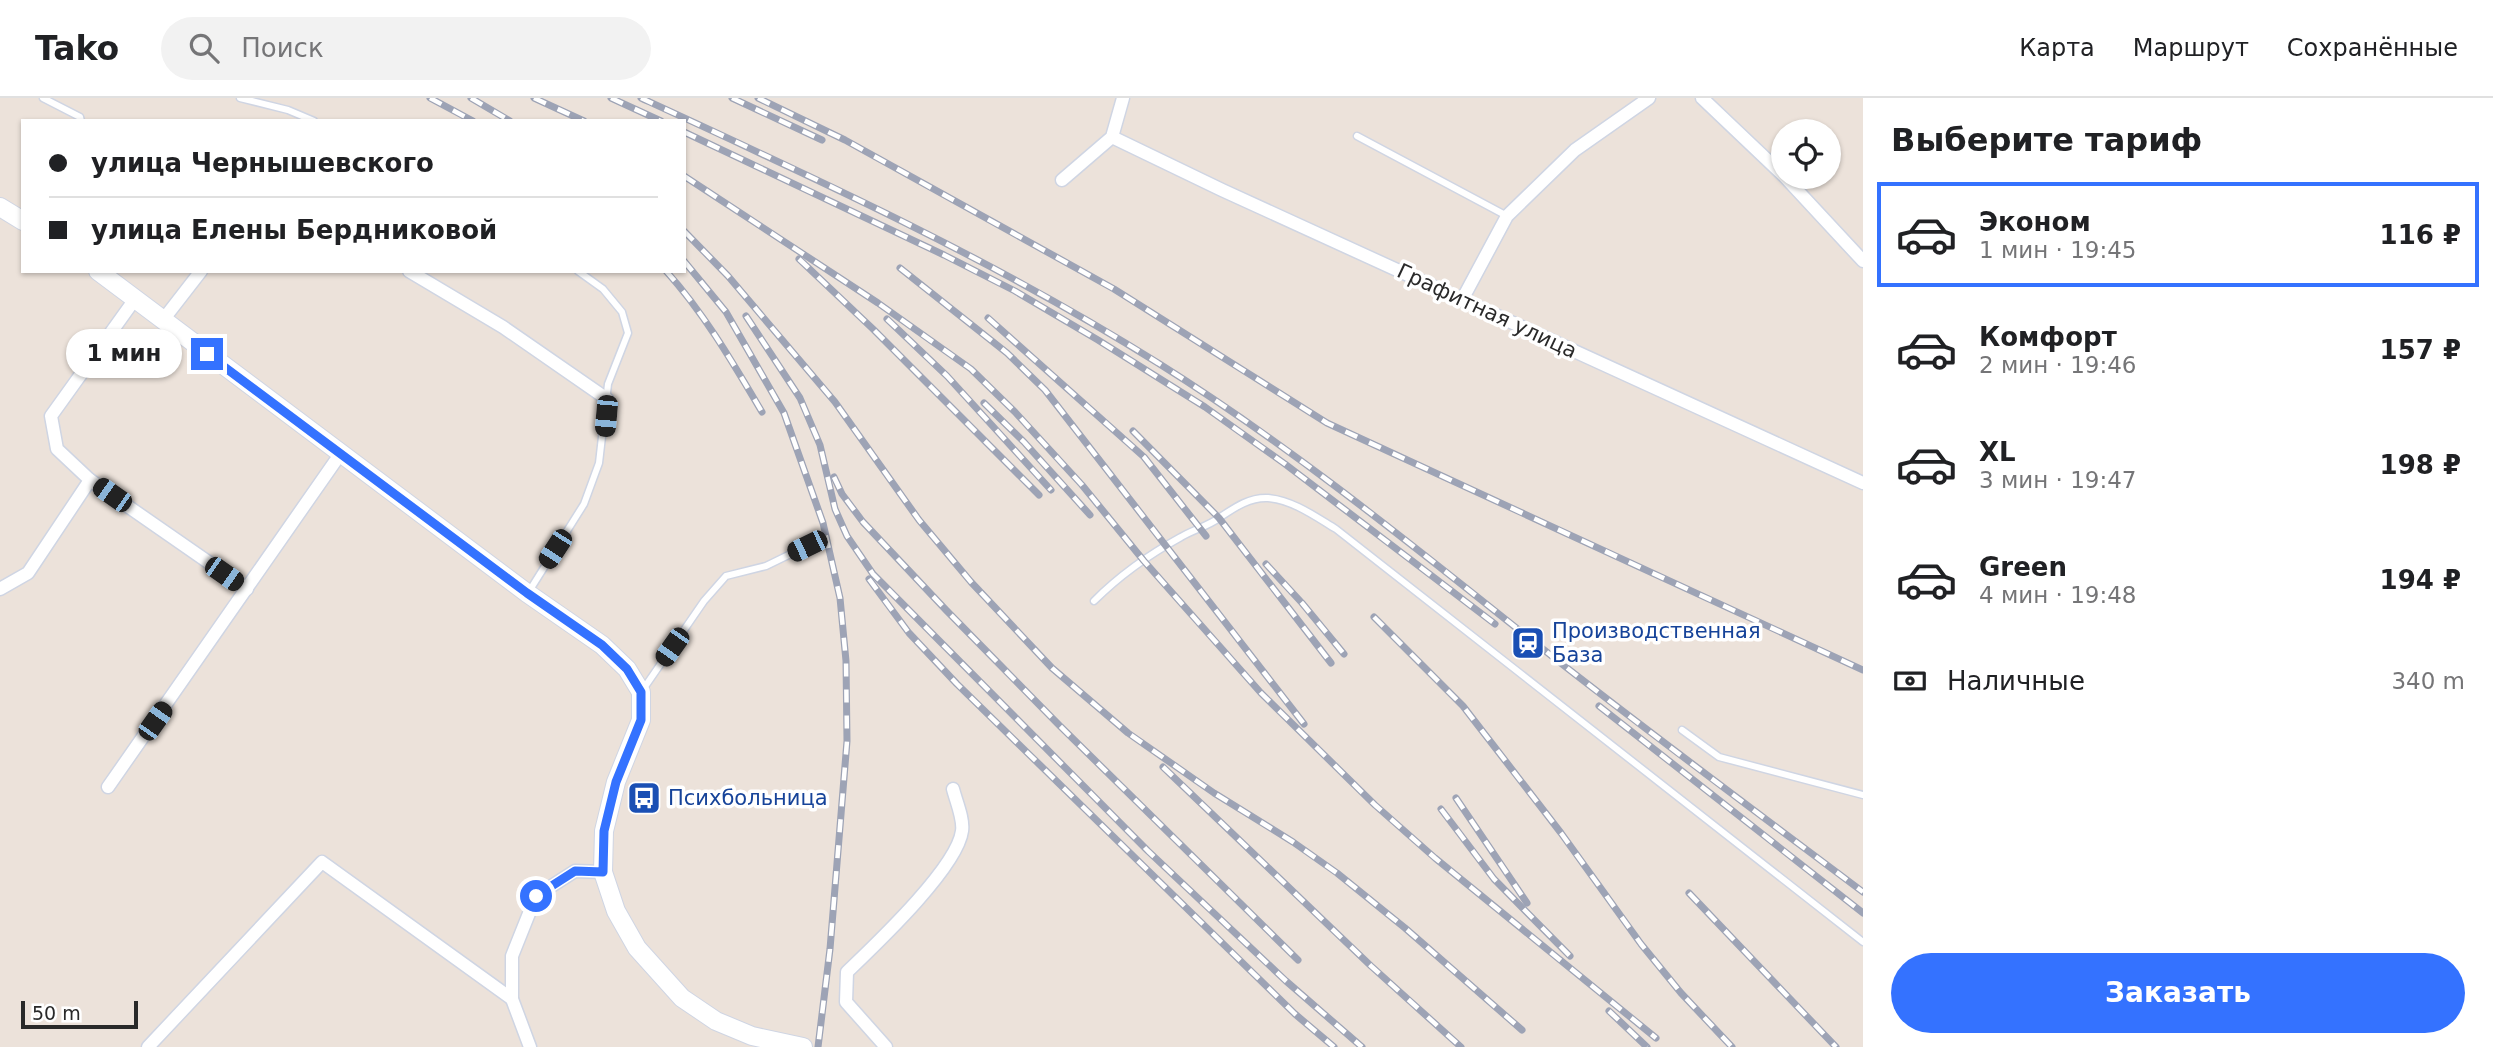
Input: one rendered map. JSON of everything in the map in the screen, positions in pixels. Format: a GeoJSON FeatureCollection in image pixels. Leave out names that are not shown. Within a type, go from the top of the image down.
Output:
{"type":"FeatureCollection","features":[{"type":"Feature","properties":{"kind":"street"},"geometry":{"type":"LineString","coordinates":[[1062,180],[1111,138],[1123,98]]}},
{"type":"Feature","properties":{"kind":"street"},"geometry":{"type":"LineString","coordinates":[[1462,300],[1507,216],[1574,150],[1649,98]]}},
{"type":"Feature","properties":{"kind":"street"},"geometry":{"type":"LineString","coordinates":[[1702,98],[1771,164]]}},
{"type":"Feature","properties":{"kind":"street","name":"Графитная улица"},"geometry":{"type":"LineString","coordinates":[[1111,138],[1863,483]]}},
{"type":"Feature","properties":{"kind":"street"},"geometry":{"type":"LineString","coordinates":[[1796,189],[1863,261]]}},
{"type":"Feature","properties":{"kind":"street"},"geometry":{"type":"LineString","coordinates":[[0,207],[21,220]]}},
{"type":"Feature","properties":{"kind":"street"},"geometry":{"type":"LineString","coordinates":[[105,273],[135,299],[527,593],[602,645],[627,669],[641,692],[641,720],[616,782],[604,831],[603,872],[616,911],[637,948],[682,998],[747,1042],[803,1047]]}},
{"type":"Feature","properties":{"kind":"street"},"geometry":{"type":"LineString","coordinates":[[163,320],[199,273]]}},
{"type":"Feature","properties":{"kind":"street"},"geometry":{"type":"LineString","coordinates":[[412,273],[503,327],[607,400]]}},
{"type":"Feature","properties":{"kind":"street"},"geometry":{"type":"LineString","coordinates":[[135,299],[51,416],[58,449],[90,480],[247,589]]}},
{"type":"Feature","properties":{"kind":"street"},"geometry":{"type":"LineString","coordinates":[[108,787],[341,453]]}},
{"type":"Feature","properties":{"kind":"street"},"geometry":{"type":"LineString","coordinates":[[0,589],[27,573],[90,480]]}},
{"type":"Feature","properties":{"kind":"street"},"geometry":{"type":"LineString","coordinates":[[886,1047],[846,1002],[847,972],[908,911],[951,857],[962,830],[953,789]]}},
{"type":"Feature","properties":{"kind":"street"},"geometry":{"type":"LineString","coordinates":[[148,1047],[322,862],[512,999]]}},
{"type":"Feature","properties":{"kind":"street"},"geometry":{"type":"LineString","coordinates":[[530,1047],[512,999],[512,956],[536,896],[575,871],[603,872]]}},
{"type":"Feature","properties":{"kind":"lane"},"geometry":{"type":"LineString","coordinates":[[43,98],[80,119]]}},
{"type":"Feature","properties":{"kind":"lane"},"geometry":{"type":"LineString","coordinates":[[240,98],[288,110],[309,119]]}},
{"type":"Feature","properties":{"kind":"lane"},"geometry":{"type":"LineString","coordinates":[[1357,136],[1507,216]]}},
{"type":"Feature","properties":{"kind":"lane"},"geometry":{"type":"LineString","coordinates":[[527,593],[584,504],[599,463],[608,384],[628,334],[622,312],[603,289],[581,273]]}},
{"type":"Feature","properties":{"kind":"lane"},"geometry":{"type":"LineString","coordinates":[[1094,601],[1114,581],[1240,503],[1268,498],[1296,505],[1336,529],[1863,942]]}},
{"type":"Feature","properties":{"kind":"lane"},"geometry":{"type":"LineString","coordinates":[[641,692],[704,601],[726,576],[766,566],[807,546]]}},
{"type":"Feature","properties":{"kind":"lane"},"geometry":{"type":"LineString","coordinates":[[1682,730],[1719,757],[1863,795]]}},
{"type":"Feature","properties":{"kind":"railway"},"geometry":{"type":"LineString","coordinates":[[430,98],[469,119]]}},
{"type":"Feature","properties":{"kind":"railway"},"geometry":{"type":"LineString","coordinates":[[471,98],[507,119]]}},
{"type":"Feature","properties":{"kind":"railway"},"geometry":{"type":"LineString","coordinates":[[534,98],[580,119]]}},
{"type":"Feature","properties":{"kind":"railway"},"geometry":{"type":"LineString","coordinates":[[611,98],[657,119]]}},
{"type":"Feature","properties":{"kind":"railway"},"geometry":{"type":"LineString","coordinates":[[641,98],[839,190],[969,255],[1096,325],[1210,396],[1359,504],[1553,657],[1863,892]]}},
{"type":"Feature","properties":{"kind":"railway"},"geometry":{"type":"LineString","coordinates":[[732,98],[822,140]]}},
{"type":"Feature","properties":{"kind":"railway"},"geometry":{"type":"LineString","coordinates":[[758,98],[845,140],[1114,289],[1327,423],[1863,670]]}},
{"type":"Feature","properties":{"kind":"railway"},"geometry":{"type":"LineString","coordinates":[[686,133],[944,255],[1015,291],[1098,340],[1205,407],[1285,464],[1495,624]]}},
{"type":"Feature","properties":{"kind":"railway"},"geometry":{"type":"LineString","coordinates":[[686,177],[878,303],[971,369],[1082,485],[1144,561],[1261,693],[1375,805],[1435,858],[1656,1038]]}},
{"type":"Feature","properties":{"kind":"railway"},"geometry":{"type":"LineString","coordinates":[[686,233],[728,276],[835,402],[919,520],[971,582],[1052,668],[1128,733],[1337,873],[1522,1030]]}},
{"type":"Feature","properties":{"kind":"railway"},"geometry":{"type":"LineString","coordinates":[[799,259],[1039,495]]}},
{"type":"Feature","properties":{"kind":"railway"},"geometry":{"type":"LineString","coordinates":[[686,263],[726,312],[784,413],[823,523],[840,598],[846,661],[847,741],[830,949],[818,1047]]}},
{"type":"Feature","properties":{"kind":"railway"},"geometry":{"type":"LineString","coordinates":[[900,268],[1007,353],[1045,390],[1304,724]]}},
{"type":"Feature","properties":{"kind":"railway"},"geometry":{"type":"LineString","coordinates":[[668,273],[705,321],[762,412]]}},
{"type":"Feature","properties":{"kind":"railway"},"geometry":{"type":"LineString","coordinates":[[746,316],[800,398],[820,445],[835,509],[847,536],[873,574],[1148,851],[1286,981],[1362,1047]]}},
{"type":"Feature","properties":{"kind":"railway"},"geometry":{"type":"LineString","coordinates":[[988,318],[1144,457],[1206,536]]}},
{"type":"Feature","properties":{"kind":"railway"},"geometry":{"type":"LineString","coordinates":[[887,319],[947,376],[1051,490]]}},
{"type":"Feature","properties":{"kind":"railway"},"geometry":{"type":"LineString","coordinates":[[984,403],[1024,442],[1090,515]]}},
{"type":"Feature","properties":{"kind":"railway"},"geometry":{"type":"LineString","coordinates":[[1133,431],[1219,518],[1331,663]]}},
{"type":"Feature","properties":{"kind":"railway"},"geometry":{"type":"LineString","coordinates":[[834,477],[842,494],[863,522],[946,610],[1298,960]]}},
{"type":"Feature","properties":{"kind":"railway"},"geometry":{"type":"LineString","coordinates":[[1266,564],[1344,654]]}},
{"type":"Feature","properties":{"kind":"railway"},"geometry":{"type":"LineString","coordinates":[[869,579],[909,633],[957,684],[1295,1014],[1334,1047]]}},
{"type":"Feature","properties":{"kind":"railway"},"geometry":{"type":"LineString","coordinates":[[1374,617],[1463,706],[1561,833],[1641,944],[1681,993],[1732,1047]]}},
{"type":"Feature","properties":{"kind":"railway"},"geometry":{"type":"LineString","coordinates":[[1599,706],[1863,913]]}},
{"type":"Feature","properties":{"kind":"railway"},"geometry":{"type":"LineString","coordinates":[[1163,767],[1371,966],[1461,1047]]}},
{"type":"Feature","properties":{"kind":"railway"},"geometry":{"type":"LineString","coordinates":[[1456,798],[1527,903]]}},
{"type":"Feature","properties":{"kind":"railway"},"geometry":{"type":"LineString","coordinates":[[1441,809],[1494,879],[1570,956]]}},
{"type":"Feature","properties":{"kind":"railway"},"geometry":{"type":"LineString","coordinates":[[1689,893],[1836,1047]]}},
{"type":"Feature","properties":{"kind":"railway"},"geometry":{"type":"LineString","coordinates":[[1609,1011],[1647,1047]]}},
{"type":"Feature","properties":{"kind":"place","name":"Производственная База"},"geometry":{"type":"Point","coordinates":[1528,643]}},
{"type":"Feature","properties":{"kind":"place","name":"Психбольница"},"geometry":{"type":"Point","coordinates":[644,798]}},
{"type":"Feature","properties":{"kind":"route"},"geometry":{"type":"LineString","coordinates":[[207,354],[527,593],[602,645],[627,669],[641,692],[641,720],[616,782],[604,831],[603,872],[575,871],[536,896]]}}]}
